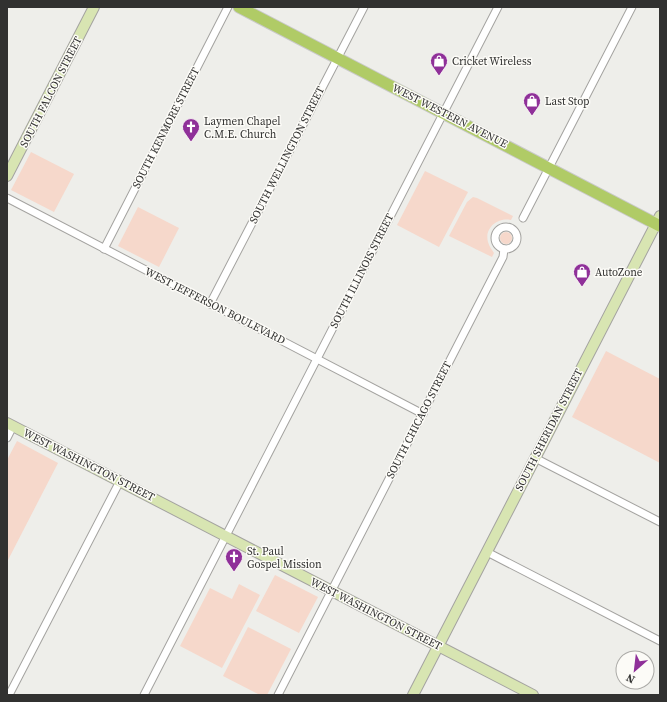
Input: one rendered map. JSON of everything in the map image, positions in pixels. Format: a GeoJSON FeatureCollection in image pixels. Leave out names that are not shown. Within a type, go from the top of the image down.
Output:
{"type":"FeatureCollection","features":[{"type":"Feature","properties":{"kind":"main road","name":"WEST WESTERN AVENUE"},"geometry":{"type":"LineString","coordinates":[[239,7],[659,222]]}},
{"type":"Feature","properties":{"kind":"street","name":"SOUTH FALCON STREET"},"geometry":{"type":"LineString","coordinates":[[7,176],[94,7]]}},
{"type":"Feature","properties":{"kind":"street","name":"SOUTH KENMORE STREET"},"geometry":{"type":"LineString","coordinates":[[104,249],[228,7]]}},
{"type":"Feature","properties":{"kind":"street","name":"SOUTH WELLINGTON STREET"},"geometry":{"type":"LineString","coordinates":[[210,304],[364,7]]}},
{"type":"Feature","properties":{"kind":"street","name":"SOUTH ILLINOIS STREET"},"geometry":{"type":"LineString","coordinates":[[144,695],[498,7]]}},
{"type":"Feature","properties":{"kind":"street"},"geometry":{"type":"LineString","coordinates":[[524,218],[632,7]]}},
{"type":"Feature","properties":{"kind":"street","name":"WEST JEFFERSON BOULEVARD"},"geometry":{"type":"LineString","coordinates":[[7,198],[423,414]]}},
{"type":"Feature","properties":{"kind":"street","name":"SOUTH SHERIDAN STREET"},"geometry":{"type":"LineString","coordinates":[[413,695],[659,222]]}},
{"type":"Feature","properties":{"kind":"street","name":"SOUTH CHICAGO STREET"},"geometry":{"type":"LineString","coordinates":[[278,695],[503,257],[504,249]]}},
{"type":"Feature","properties":{"kind":"street"},"geometry":{"type":"LineString","coordinates":[[7,438],[10,424]]}},
{"type":"Feature","properties":{"kind":"street","name":"WEST WASHINGTON STREET"},"geometry":{"type":"LineString","coordinates":[[10,424],[532,695]]}},
{"type":"Feature","properties":{"kind":"street"},"geometry":{"type":"LineString","coordinates":[[535,458],[660,522]]}},
{"type":"Feature","properties":{"kind":"street"},"geometry":{"type":"LineString","coordinates":[[9,695],[120,481]]}},
{"type":"Feature","properties":{"kind":"street"},"geometry":{"type":"LineString","coordinates":[[487,552],[660,642]]}},
{"type":"Feature","properties":{"kind":"shaded area"},"geometry":{"type":"Polygon","coordinates":[[[31,152],[74,174],[54,212],[11,190],[31,152]]]}},
{"type":"Feature","properties":{"kind":"shaded area"},"geometry":{"type":"Polygon","coordinates":[[[425,171],[468,192],[439,247],[397,225],[425,171]]]}},
{"type":"Feature","properties":{"kind":"shaded area"},"geometry":{"type":"Polygon","coordinates":[[[473,197],[513,216],[511,220],[502,220],[490,228],[487,237],[494,253],[492,257],[449,236],[467,202],[473,197]]]}},
{"type":"Feature","properties":{"kind":"shaded area"},"geometry":{"type":"Polygon","coordinates":[[[138,207],[179,228],[159,267],[118,246],[138,207]]]}},
{"type":"Feature","properties":{"kind":"shaded area"},"geometry":{"type":"Polygon","coordinates":[[[506,232],[510,234],[512,238],[510,242],[506,244],[502,242],[500,238],[502,234],[506,232]]]}},
{"type":"Feature","properties":{"kind":"shaded area"},"geometry":{"type":"Polygon","coordinates":[[[606,351],[660,379],[660,463],[572,417],[606,351]]]}},
{"type":"Feature","properties":{"kind":"shaded area"},"geometry":{"type":"Polygon","coordinates":[[[17,441],[58,463],[7,562],[7,460],[17,441]]]}},
{"type":"Feature","properties":{"kind":"shaded area"},"geometry":{"type":"Polygon","coordinates":[[[275,575],[318,597],[299,633],[256,611],[275,575]]]}},
{"type":"Feature","properties":{"kind":"shaded area"},"geometry":{"type":"Polygon","coordinates":[[[239,584],[260,595],[222,668],[180,646],[210,588],[232,599],[239,584]]]}},
{"type":"Feature","properties":{"kind":"shaded area"},"geometry":{"type":"Polygon","coordinates":[[[248,627],[291,649],[267,695],[260,695],[223,676],[248,627]]]}},
{"type":"Feature","properties":{"kind":"place","name":"Cricket Wireless"},"geometry":{"type":"Point","coordinates":[439,76]}},
{"type":"Feature","properties":{"kind":"place","name":"Last Stop"},"geometry":{"type":"Point","coordinates":[532,116]}},
{"type":"Feature","properties":{"kind":"place","name":"Laymen Chapel C.M.E. Church"},"geometry":{"type":"Point","coordinates":[191,142]}},
{"type":"Feature","properties":{"kind":"place","name":"AutoZone"},"geometry":{"type":"Point","coordinates":[582,287]}},
{"type":"Feature","properties":{"kind":"place","name":"St. Paul Gospel Mission"},"geometry":{"type":"Point","coordinates":[234,572]}}]}
